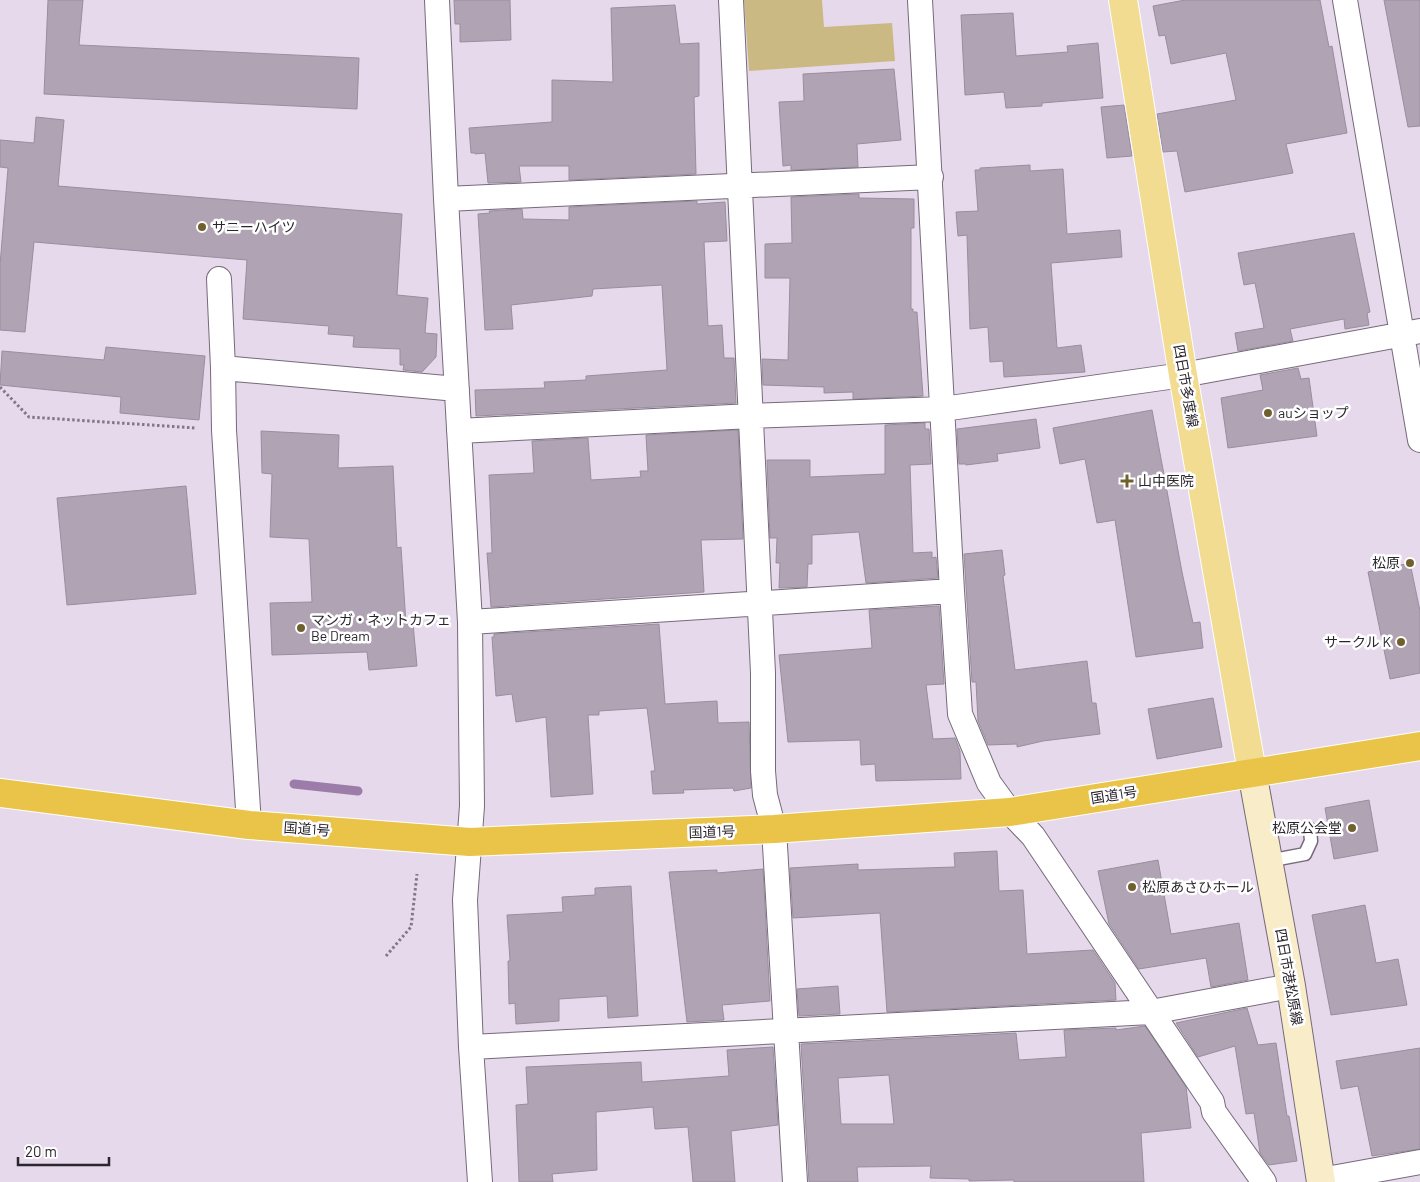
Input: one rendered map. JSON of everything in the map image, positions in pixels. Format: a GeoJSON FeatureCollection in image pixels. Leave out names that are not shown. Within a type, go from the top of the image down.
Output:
{"type":"FeatureCollection","features":[{"type":"Feature","properties":{"kind":"highway","name":"国道1号"},"geometry":{"type":"LineString","coordinates":[[0,793],[249,825],[470,842],[774,829],[1010,812],[1420,746]]}},
{"type":"Feature","properties":{"kind":"main road","name":"四日市多度線"},"geometry":{"type":"LineString","coordinates":[[1123,0],[1183,374],[1252,772]]}},
{"type":"Feature","properties":{"kind":"main road","name":"四日市港松原線"},"geometry":{"type":"LineString","coordinates":[[1252,772],[1291,986],[1321,1181]]}},
{"type":"Feature","properties":{"kind":"street"},"geometry":{"type":"LineString","coordinates":[[437,0],[446,200],[470,622],[472,806],[465,900],[471,1047],[480,1182]]}},
{"type":"Feature","properties":{"kind":"street"},"geometry":{"type":"LineString","coordinates":[[731,0],[763,673],[763,771],[765,795],[774,829],[795,1182]]}},
{"type":"Feature","properties":{"kind":"street"},"geometry":{"type":"LineString","coordinates":[[920,0],[960,714],[989,783],[1010,812],[1033,836],[1212,1102],[1214,1112],[1264,1182]]}},
{"type":"Feature","properties":{"kind":"street"},"geometry":{"type":"LineString","coordinates":[[1345,0],[1410,333],[1420,440]]}},
{"type":"Feature","properties":{"kind":"street"},"geometry":{"type":"LineString","coordinates":[[446,200],[931,177]]}},
{"type":"Feature","properties":{"kind":"street"},"geometry":{"type":"LineString","coordinates":[[219,279],[224,430],[249,825]]}},
{"type":"Feature","properties":{"kind":"street"},"geometry":{"type":"LineString","coordinates":[[459,431],[751,416],[942,409],[1183,374],[1410,333]]}},
{"type":"Feature","properties":{"kind":"street"},"geometry":{"type":"LineString","coordinates":[[223,368],[457,389]]}},
{"type":"Feature","properties":{"kind":"street"},"geometry":{"type":"LineString","coordinates":[[470,622],[952,591]]}},
{"type":"Feature","properties":{"kind":"street"},"geometry":{"type":"LineString","coordinates":[[471,1047],[1151,1012],[1291,986]]}},
{"type":"Feature","properties":{"kind":"street"},"geometry":{"type":"LineString","coordinates":[[1321,1181],[1420,1162]]}},
{"type":"Feature","properties":{"kind":"lane"},"geometry":{"type":"LineString","coordinates":[[1268,861],[1305,854],[1311,841],[1310,829]]}},
{"type":"Feature","properties":{"kind":"path"},"geometry":{"type":"LineString","coordinates":[[0,387],[29,417],[224,430]]}},
{"type":"Feature","properties":{"kind":"path"},"geometry":{"type":"LineString","coordinates":[[386,956],[411,927],[417,874]]}},
{"type":"Feature","properties":{"kind":"shaded area"},"geometry":{"type":"Polygon","coordinates":[[[744,0],[822,0],[824,27],[892,23],[895,61],[749,71],[744,0]]]}},
{"type":"Feature","properties":{"kind":"building"},"geometry":{"type":"Polygon","coordinates":[[[48,0],[83,0],[79,45],[359,58],[357,109],[44,94],[48,0]]]}},
{"type":"Feature","properties":{"kind":"building"},"geometry":{"type":"Polygon","coordinates":[[[454,0],[510,0],[511,40],[460,42],[460,24],[455,24],[454,0]]]}},
{"type":"Feature","properties":{"kind":"building"},"geometry":{"type":"Polygon","coordinates":[[[1185,0],[1320,0],[1329,47],[1332,46],[1347,133],[1286,144],[1293,173],[1185,192],[1177,151],[1163,152],[1157,114],[1236,100],[1226,53],[1171,64],[1165,35],[1159,36],[1153,6],[1185,0]]]}},
{"type":"Feature","properties":{"kind":"building"},"geometry":{"type":"Polygon","coordinates":[[[1384,0],[1420,0],[1420,126],[1408,127],[1384,0]]]}},
{"type":"Feature","properties":{"kind":"building"},"geometry":{"type":"Polygon","coordinates":[[[675,5],[680,44],[699,43],[699,96],[694,97],[696,174],[569,180],[569,166],[519,166],[521,182],[488,183],[485,153],[471,153],[469,128],[552,122],[552,80],[613,82],[611,8],[675,5]]]}},
{"type":"Feature","properties":{"kind":"building"},"geometry":{"type":"Polygon","coordinates":[[[1013,13],[1016,56],[1068,52],[1067,46],[1098,43],[1103,98],[1042,103],[1042,106],[1006,108],[1004,92],[965,95],[961,15],[1013,13]]]}},
{"type":"Feature","properties":{"kind":"building"},"geometry":{"type":"Polygon","coordinates":[[[894,69],[901,140],[857,144],[858,167],[791,170],[791,165],[783,166],[779,102],[804,101],[803,74],[894,69]]]}},
{"type":"Feature","properties":{"kind":"building"},"geometry":{"type":"Polygon","coordinates":[[[1124,105],[1132,156],[1107,158],[1101,107],[1124,105]]]}},
{"type":"Feature","properties":{"kind":"building"},"geometry":{"type":"Polygon","coordinates":[[[36,117],[64,120],[58,186],[402,214],[397,295],[428,298],[425,333],[437,334],[436,357],[422,372],[403,370],[404,365],[400,365],[400,349],[353,347],[354,336],[328,334],[329,326],[243,319],[247,260],[34,242],[25,332],[0,330],[0,265],[8,168],[0,167],[0,140],[34,143],[36,117]]]}},
{"type":"Feature","properties":{"kind":"building"},"geometry":{"type":"Polygon","coordinates":[[[1030,165],[1030,171],[1063,169],[1067,234],[1120,230],[1122,257],[1051,263],[1057,348],[1081,345],[1085,372],[1004,377],[1003,361],[990,362],[988,327],[970,329],[967,235],[958,236],[956,212],[978,211],[975,170],[980,170],[980,168],[1030,165]]]}},
{"type":"Feature","properties":{"kind":"building"},"geometry":{"type":"Polygon","coordinates":[[[859,194],[859,198],[914,199],[914,228],[911,228],[911,309],[913,309],[913,312],[917,312],[923,396],[853,399],[853,392],[824,393],[824,387],[763,385],[762,359],[788,360],[790,278],[765,278],[765,244],[792,243],[791,197],[859,194]]]}},
{"type":"Feature","properties":{"kind":"building"},"geometry":{"type":"Polygon","coordinates":[[[697,201],[697,204],[725,202],[727,241],[704,242],[708,326],[722,325],[724,358],[734,358],[736,403],[476,416],[475,390],[545,388],[544,382],[586,380],[586,376],[667,370],[662,285],[593,289],[592,296],[511,305],[513,329],[485,330],[478,214],[490,213],[489,211],[522,209],[523,219],[569,220],[569,207],[697,201]]]}},
{"type":"Feature","properties":{"kind":"building"},"geometry":{"type":"Polygon","coordinates":[[[1354,233],[1370,312],[1367,313],[1369,325],[1345,329],[1344,319],[1290,329],[1293,341],[1238,351],[1235,333],[1264,328],[1255,283],[1244,285],[1238,253],[1354,233]]]}},
{"type":"Feature","properties":{"kind":"building"},"geometry":{"type":"Polygon","coordinates":[[[106,347],[205,356],[199,420],[120,413],[121,397],[0,385],[2,351],[104,360],[106,347]]]}},
{"type":"Feature","properties":{"kind":"building","name":"auショップ"},"geometry":{"type":"Polygon","coordinates":[[[1298,368],[1301,379],[1309,378],[1317,436],[1228,448],[1221,398],[1263,390],[1260,375],[1298,368]]]}},
{"type":"Feature","properties":{"kind":"building"},"geometry":{"type":"Polygon","coordinates":[[[1152,410],[1182,572],[1193,623],[1200,622],[1203,648],[1136,657],[1115,520],[1097,523],[1085,459],[1060,464],[1053,428],[1152,410]]]}},
{"type":"Feature","properties":{"kind":"building"},"geometry":{"type":"Polygon","coordinates":[[[1036,419],[1040,448],[997,454],[998,461],[966,465],[959,464],[957,429],[1036,419]]]}},
{"type":"Feature","properties":{"kind":"building"},"geometry":{"type":"Polygon","coordinates":[[[925,423],[925,429],[929,429],[931,464],[910,465],[913,553],[932,552],[932,558],[936,557],[938,578],[866,583],[859,532],[812,535],[812,564],[808,564],[807,587],[779,588],[780,563],[776,563],[777,538],[770,538],[767,460],[810,460],[810,477],[885,474],[885,425],[925,423]]]}},
{"type":"Feature","properties":{"kind":"building"},"geometry":{"type":"Polygon","coordinates":[[[738,430],[743,539],[701,540],[704,592],[491,607],[487,553],[492,553],[489,475],[534,473],[532,441],[588,438],[591,480],[641,477],[640,471],[648,471],[646,435],[738,430]]]}},
{"type":"Feature","properties":{"kind":"building"},"geometry":{"type":"Polygon","coordinates":[[[261,431],[339,435],[338,468],[393,466],[397,548],[401,547],[406,624],[413,624],[417,666],[369,670],[367,652],[272,655],[270,603],[312,602],[309,539],[270,537],[272,474],[262,473],[261,431]]]}},
{"type":"Feature","properties":{"kind":"building"},"geometry":{"type":"Polygon","coordinates":[[[186,486],[196,594],[67,605],[57,498],[186,486]]]}},
{"type":"Feature","properties":{"kind":"building"},"geometry":{"type":"Polygon","coordinates":[[[1002,550],[1005,575],[1003,576],[1015,670],[1087,661],[1092,703],[1096,703],[1100,734],[1043,741],[1017,747],[1017,744],[988,745],[978,721],[976,682],[972,682],[964,554],[1002,550]]]}},
{"type":"Feature","properties":{"kind":"building","name":"サークル K"},"geometry":{"type":"Polygon","coordinates":[[[1410,563],[1420,611],[1420,673],[1390,679],[1368,572],[1410,563]]]}},
{"type":"Feature","properties":{"kind":"building"},"geometry":{"type":"Polygon","coordinates":[[[939,606],[944,684],[926,685],[933,739],[955,738],[960,751],[961,779],[876,781],[875,764],[861,765],[860,740],[788,742],[779,655],[872,648],[869,610],[939,606]]]}},
{"type":"Feature","properties":{"kind":"building"},"geometry":{"type":"Polygon","coordinates":[[[659,624],[665,704],[717,701],[718,723],[749,722],[751,788],[734,791],[733,788],[683,790],[684,793],[653,794],[651,771],[655,771],[647,708],[599,711],[599,715],[588,715],[593,794],[551,797],[546,717],[516,722],[512,694],[496,696],[492,637],[494,637],[494,634],[659,624]]]}},
{"type":"Feature","properties":{"kind":"building"},"geometry":{"type":"Polygon","coordinates":[[[1213,698],[1222,747],[1157,759],[1148,709],[1213,698]]]}},
{"type":"Feature","properties":{"kind":"building","name":"松原公会堂"},"geometry":{"type":"Polygon","coordinates":[[[1369,800],[1378,851],[1334,859],[1325,808],[1369,800]]]}},
{"type":"Feature","properties":{"kind":"building"},"geometry":{"type":"Polygon","coordinates":[[[997,851],[999,891],[1023,890],[1027,954],[1093,950],[1115,983],[1116,1000],[887,1012],[880,913],[793,918],[790,868],[858,864],[858,870],[955,867],[954,853],[997,851]]]}},
{"type":"Feature","properties":{"kind":"building"},"geometry":{"type":"Polygon","coordinates":[[[1158,860],[1171,934],[1239,923],[1248,980],[1211,987],[1206,958],[1139,969],[1109,924],[1098,871],[1158,860]]]}},
{"type":"Feature","properties":{"kind":"building"},"geometry":{"type":"Polygon","coordinates":[[[763,869],[770,1001],[722,1005],[724,1020],[687,1022],[669,872],[717,870],[717,873],[763,869]]]}},
{"type":"Feature","properties":{"kind":"building"},"geometry":{"type":"Polygon","coordinates":[[[631,886],[638,1016],[608,1018],[607,996],[559,999],[559,1021],[516,1024],[515,1003],[509,1004],[508,961],[510,961],[507,915],[563,912],[562,897],[595,895],[595,888],[631,886]]]}},
{"type":"Feature","properties":{"kind":"building"},"geometry":{"type":"Polygon","coordinates":[[[1365,905],[1376,963],[1398,959],[1407,1005],[1331,1015],[1312,915],[1365,905]]]}},
{"type":"Feature","properties":{"kind":"building"},"geometry":{"type":"Polygon","coordinates":[[[838,986],[840,1014],[799,1016],[797,989],[838,986]]]}},
{"type":"Feature","properties":{"kind":"building"},"geometry":{"type":"Polygon","coordinates":[[[1247,1008],[1258,1045],[1276,1043],[1287,1116],[1289,1116],[1297,1161],[1269,1165],[1260,1153],[1254,1113],[1246,1114],[1235,1046],[1198,1057],[1176,1023],[1247,1008]]]}},
{"type":"Feature","properties":{"kind":"building"},"geometry":{"type":"Polygon","coordinates":[[[1145,1026],[1186,1087],[1191,1128],[1141,1133],[1144,1182],[969,1181],[969,1179],[930,1178],[931,1166],[857,1167],[858,1182],[809,1182],[801,1044],[1016,1033],[1019,1060],[1066,1057],[1064,1030],[1116,1028],[1116,1030],[1145,1026]],[[889,1075],[838,1078],[841,1124],[894,1124],[889,1075]]]}},
{"type":"Feature","properties":{"kind":"building"},"geometry":{"type":"Polygon","coordinates":[[[773,1047],[778,1125],[731,1131],[735,1182],[693,1182],[688,1127],[655,1129],[653,1107],[596,1112],[597,1170],[552,1174],[553,1182],[519,1182],[516,1105],[528,1104],[526,1067],[641,1062],[642,1082],[729,1076],[727,1050],[773,1047]]]}},
{"type":"Feature","properties":{"kind":"building"},"geometry":{"type":"Polygon","coordinates":[[[1420,1048],[1420,1149],[1372,1156],[1358,1086],[1341,1089],[1336,1061],[1420,1048]]]}},
{"type":"Feature","properties":{"kind":"waterway"},"geometry":{"type":"LineString","coordinates":[[294,784],[358,791]]}},
{"type":"Feature","properties":{"kind":"place","name":"サニーハイツ"},"geometry":{"type":"Point","coordinates":[202,227]}},
{"type":"Feature","properties":{"kind":"place","name":"auショップ"},"geometry":{"type":"Point","coordinates":[1268,413]}},
{"type":"Feature","properties":{"kind":"place","name":"山中医院"},"geometry":{"type":"Point","coordinates":[1127,481]}},
{"type":"Feature","properties":{"kind":"place","name":"松原"},"geometry":{"type":"Point","coordinates":[1410,563]}},
{"type":"Feature","properties":{"kind":"place","name":"マンガ・ネットカフェ Be Dream"},"geometry":{"type":"Point","coordinates":[301,628]}},
{"type":"Feature","properties":{"kind":"place","name":"サークル K"},"geometry":{"type":"Point","coordinates":[1401,642]}},
{"type":"Feature","properties":{"kind":"place","name":"松原公会堂"},"geometry":{"type":"Point","coordinates":[1352,828]}},
{"type":"Feature","properties":{"kind":"place","name":"松原あさひホール"},"geometry":{"type":"Point","coordinates":[1132,887]}}]}
